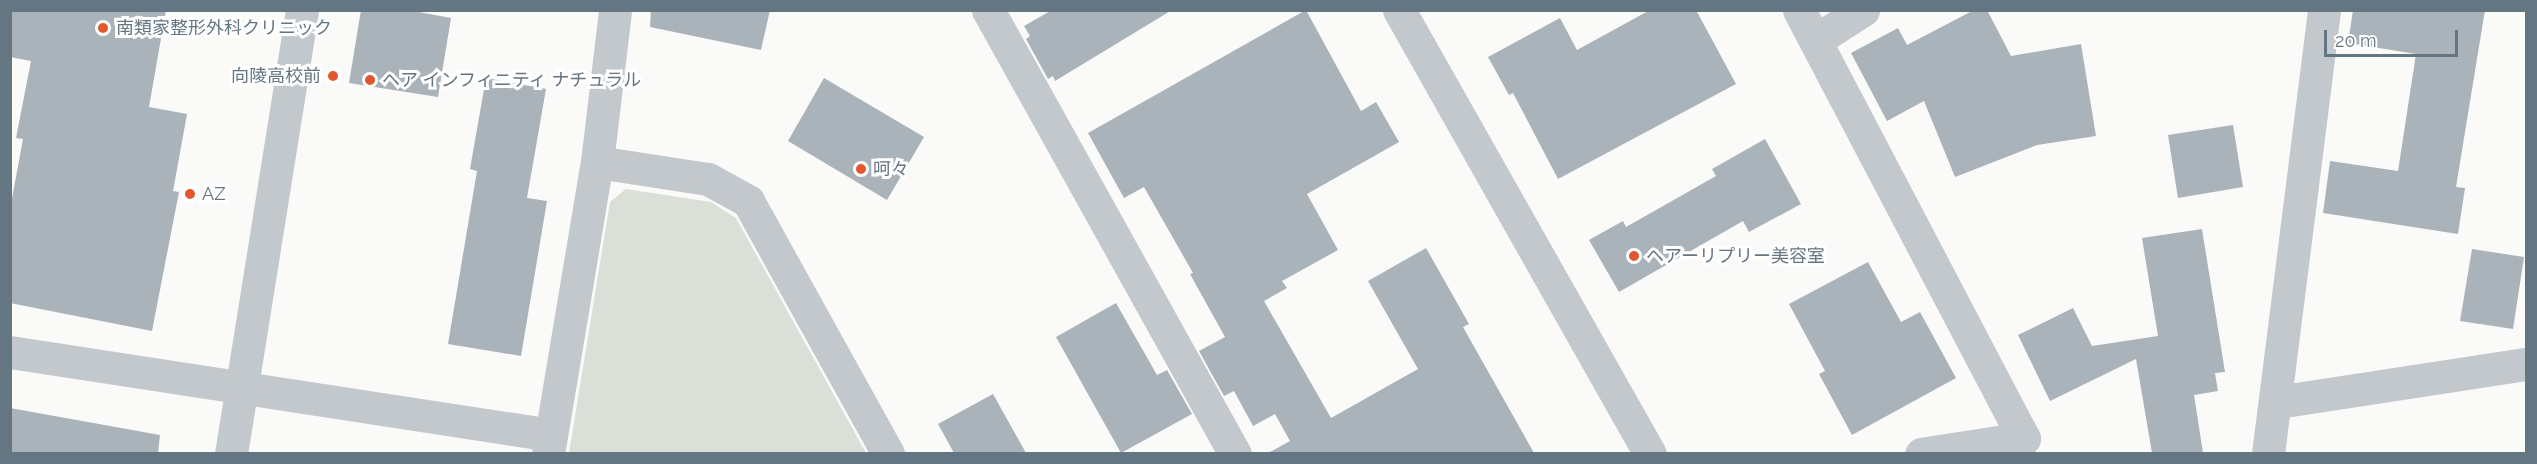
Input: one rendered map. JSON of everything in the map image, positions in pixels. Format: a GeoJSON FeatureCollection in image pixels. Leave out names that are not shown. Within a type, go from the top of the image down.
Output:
{"type":"FeatureCollection","features":[{"type":"Feature","properties":{"kind":"street"},"geometry":{"type":"LineString","coordinates":[[231,453],[302,10]]}},
{"type":"Feature","properties":{"kind":"street"},"geometry":{"type":"LineString","coordinates":[[10,352],[242,388],[550,444],[597,162],[615,10]]}},
{"type":"Feature","properties":{"kind":"street"},"geometry":{"type":"LineString","coordinates":[[988,10],[1235,453]]}},
{"type":"Feature","properties":{"kind":"street"},"geometry":{"type":"LineString","coordinates":[[1399,10],[1650,453]]}},
{"type":"Feature","properties":{"kind":"street"},"geometry":{"type":"LineString","coordinates":[[1799,10],[2025,438],[1921,453]]}},
{"type":"Feature","properties":{"kind":"street"},"geometry":{"type":"LineString","coordinates":[[1816,40],[1863,10]]}},
{"type":"Feature","properties":{"kind":"street"},"geometry":{"type":"LineString","coordinates":[[2268,453],[2277,402],[2324,10]]}},
{"type":"Feature","properties":{"kind":"street"},"geometry":{"type":"LineString","coordinates":[[597,162],[708,178],[748,201],[888,453]]}},
{"type":"Feature","properties":{"kind":"street"},"geometry":{"type":"LineString","coordinates":[[2277,402],[2526,364]]}},
{"type":"Feature","properties":{"kind":"shaded area"},"geometry":{"type":"Polygon","coordinates":[[[626,189],[711,202],[736,218],[866,453],[569,453],[610,202],[626,189]]]}},
{"type":"Feature","properties":{"kind":"building"},"geometry":{"type":"Polygon","coordinates":[[[10,10],[166,10],[149,107],[187,114],[173,191],[179,192],[152,331],[10,303],[10,209],[23,139],[16,138],[31,61],[10,57],[10,10]]]}},
{"type":"Feature","properties":{"kind":"building"},"geometry":{"type":"Polygon","coordinates":[[[361,10],[408,10],[451,18],[438,97],[349,83],[361,10]]]}},
{"type":"Feature","properties":{"kind":"building"},"geometry":{"type":"Polygon","coordinates":[[[651,10],[770,10],[761,50],[650,27],[651,10]]]}},
{"type":"Feature","properties":{"kind":"building"},"geometry":{"type":"Polygon","coordinates":[[[1052,10],[1172,10],[1055,81],[1053,76],[1048,79],[1026,39],[1030,36],[1024,26],[1052,10]]]}},
{"type":"Feature","properties":{"kind":"building"},"geometry":{"type":"Polygon","coordinates":[[[1306,10],[1361,111],[1376,102],[1399,142],[1307,194],[1338,250],[1282,281],[1287,288],[1264,301],[1331,418],[1418,369],[1368,281],[1426,248],[1469,324],[1463,327],[1534,453],[1268,453],[1290,441],[1275,414],[1253,426],[1234,391],[1224,396],[1199,351],[1225,337],[1190,274],[1193,273],[1144,187],[1124,198],[1088,133],[1306,10]]]}},
{"type":"Feature","properties":{"kind":"building"},"geometry":{"type":"Polygon","coordinates":[[[1650,10],[1696,10],[1736,84],[1558,179],[1513,93],[1509,95],[1488,57],[1560,18],[1577,50],[1650,10]]]}},
{"type":"Feature","properties":{"kind":"building"},"geometry":{"type":"Polygon","coordinates":[[[1974,10],[1987,10],[2011,56],[2081,44],[2096,136],[2037,145],[1955,177],[1924,101],[1887,121],[1851,53],[1898,28],[1907,45],[1974,10]]]}},
{"type":"Feature","properties":{"kind":"building"},"geometry":{"type":"Polygon","coordinates":[[[2353,10],[2485,10],[2456,187],[2465,188],[2458,234],[2323,213],[2330,161],[2398,171],[2416,54],[2348,43],[2353,10]]]}},
{"type":"Feature","properties":{"kind":"building"},"geometry":{"type":"Polygon","coordinates":[[[486,78],[546,89],[527,198],[547,201],[521,356],[448,344],[477,171],[470,169],[486,78]]]}},
{"type":"Feature","properties":{"kind":"building"},"geometry":{"type":"Polygon","coordinates":[[[824,78],[924,137],[887,200],[788,141],[824,78]]]}},
{"type":"Feature","properties":{"kind":"building"},"geometry":{"type":"Polygon","coordinates":[[[2233,125],[2243,187],[2178,198],[2168,135],[2233,125]]]}},
{"type":"Feature","properties":{"kind":"building"},"geometry":{"type":"Polygon","coordinates":[[[1765,139],[1801,204],[1749,232],[1743,221],[1619,292],[1589,240],[1623,221],[1626,227],[1716,176],[1712,169],[1765,139]]]}},
{"type":"Feature","properties":{"kind":"building"},"geometry":{"type":"Polygon","coordinates":[[[2202,229],[2225,372],[2215,373],[2218,391],[2194,395],[2203,453],[2152,453],[2136,359],[2050,401],[2018,335],[2073,308],[2092,346],[2158,336],[2142,238],[2202,229]]]}},
{"type":"Feature","properties":{"kind":"building"},"geometry":{"type":"Polygon","coordinates":[[[2472,249],[2524,257],[2513,329],[2460,321],[2472,249]]]}},
{"type":"Feature","properties":{"kind":"building"},"geometry":{"type":"Polygon","coordinates":[[[1868,262],[1901,322],[1920,312],[1956,378],[1852,435],[1819,374],[1825,371],[1789,304],[1868,262]]]}},
{"type":"Feature","properties":{"kind":"building"},"geometry":{"type":"Polygon","coordinates":[[[1116,303],[1157,375],[1167,370],[1192,414],[1121,453],[1056,337],[1116,303]]]}},
{"type":"Feature","properties":{"kind":"building"},"geometry":{"type":"Polygon","coordinates":[[[993,394],[1026,453],[954,453],[938,424],[993,394]]]}},
{"type":"Feature","properties":{"kind":"building"},"geometry":{"type":"Polygon","coordinates":[[[10,408],[160,435],[158,453],[10,453],[10,408]]]}},
{"type":"Feature","properties":{"kind":"place","name":"南類家整形外科クリニック"},"geometry":{"type":"Point","coordinates":[103,28]}},
{"type":"Feature","properties":{"kind":"place","name":"向陵高校前"},"geometry":{"type":"Point","coordinates":[333,76]}},
{"type":"Feature","properties":{"kind":"place","name":"ヘア インフィニティ ナチュラル"},"geometry":{"type":"Point","coordinates":[370,80]}},
{"type":"Feature","properties":{"kind":"place","name":"呵々"},"geometry":{"type":"Point","coordinates":[861,169]}},
{"type":"Feature","properties":{"kind":"place","name":"AZ"},"geometry":{"type":"Point","coordinates":[190,194]}},
{"type":"Feature","properties":{"kind":"place","name":"ヘアーリプリー美容室"},"geometry":{"type":"Point","coordinates":[1634,256]}}]}
